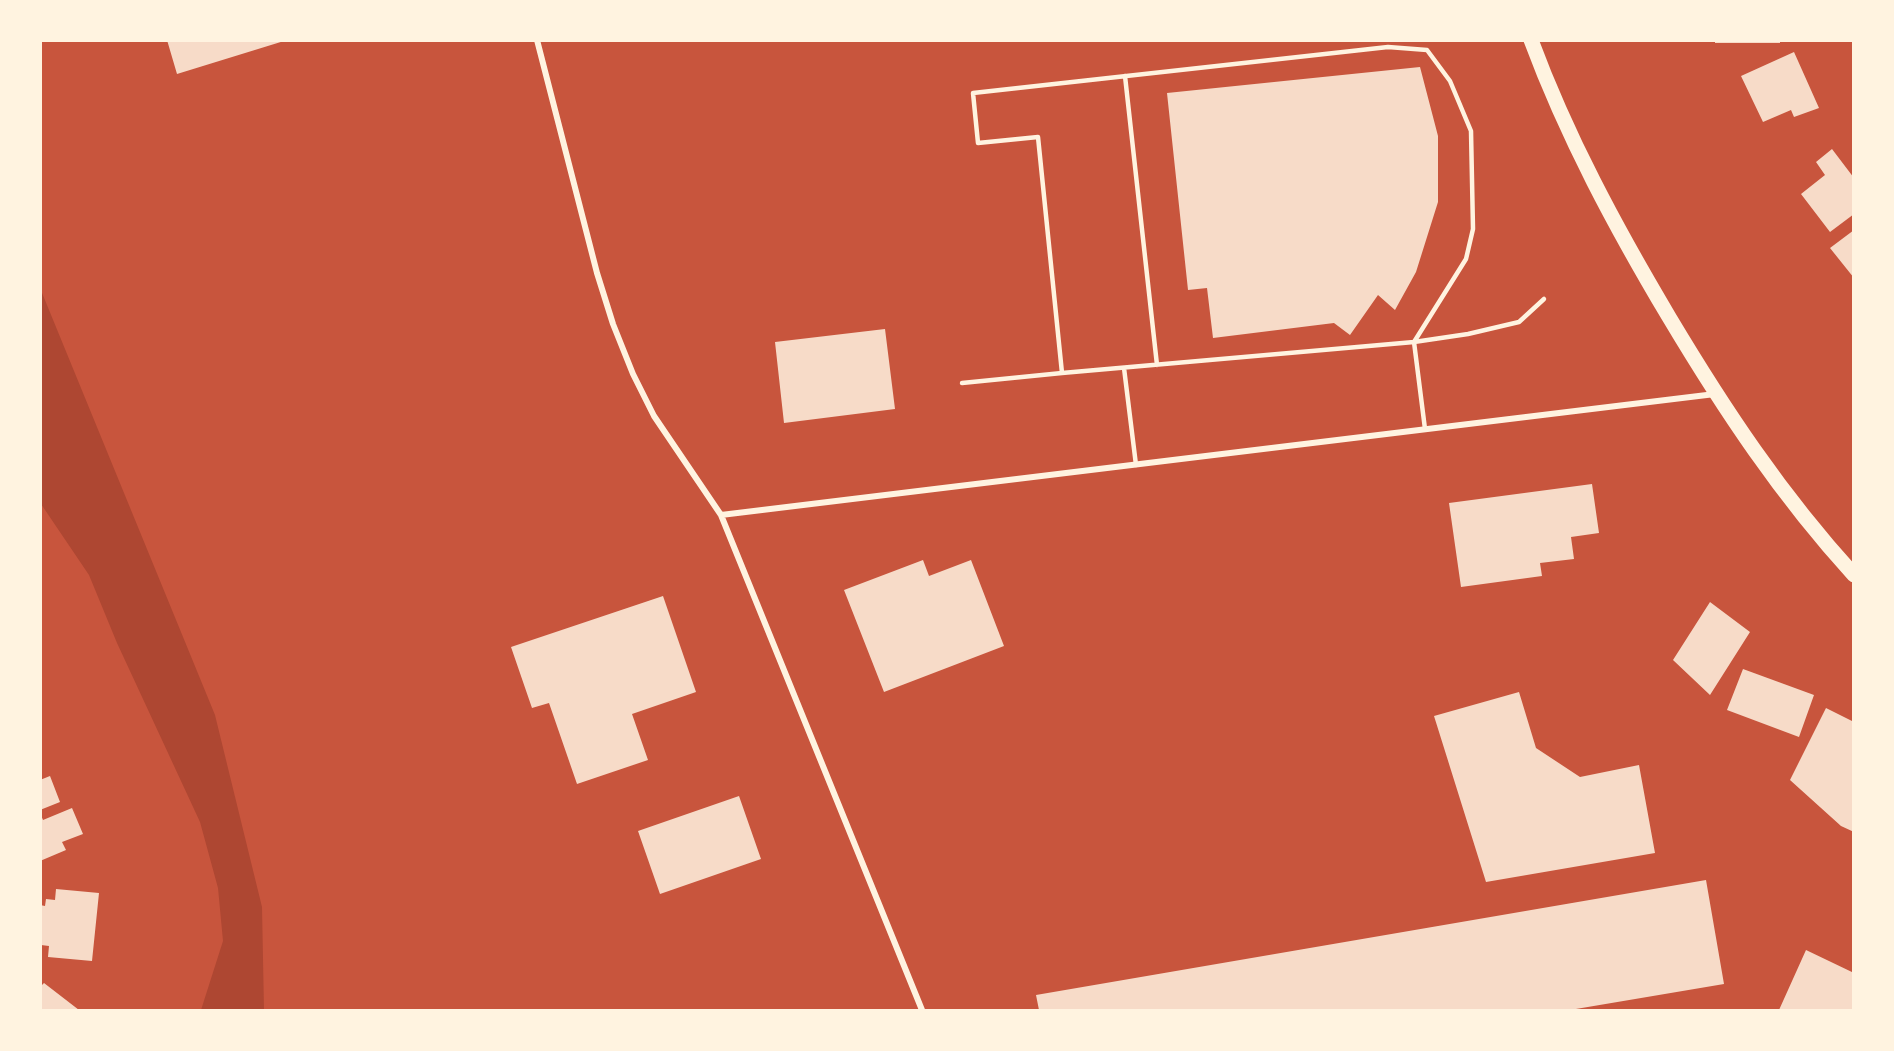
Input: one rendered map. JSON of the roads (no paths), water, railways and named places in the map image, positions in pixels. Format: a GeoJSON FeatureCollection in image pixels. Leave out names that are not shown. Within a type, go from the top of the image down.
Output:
{"type":"FeatureCollection","features":[{"type":"Feature","properties":{"kind":"main road"},"geometry":{"type":"LineString","coordinates":[[1531,40],[1587,171],[1637,263],[1715,394],[1786,496],[1854,575]]}},
{"type":"Feature","properties":{"kind":"street"},"geometry":{"type":"LineString","coordinates":[[537,40],[597,273],[613,324],[633,374],[654,416],[721,515],[922,1011]]}},
{"type":"Feature","properties":{"kind":"street"},"geometry":{"type":"LineString","coordinates":[[721,515],[1715,394]]}},
{"type":"Feature","properties":{"kind":"lane"},"geometry":{"type":"LineString","coordinates":[[1062,373],[1038,137],[978,144],[973,93],[1388,47],[1427,50],[1450,81],[1471,131],[1473,229],[1466,260],[1414,342],[1425,429]]}},
{"type":"Feature","properties":{"kind":"lane"},"geometry":{"type":"LineString","coordinates":[[1125,76],[1157,365]]}},
{"type":"Feature","properties":{"kind":"lane"},"geometry":{"type":"LineString","coordinates":[[962,383],[1414,342],[1468,334],[1519,322],[1544,299]]}},
{"type":"Feature","properties":{"kind":"lane"},"geometry":{"type":"LineString","coordinates":[[1124,368],[1136,465]]}}]}
